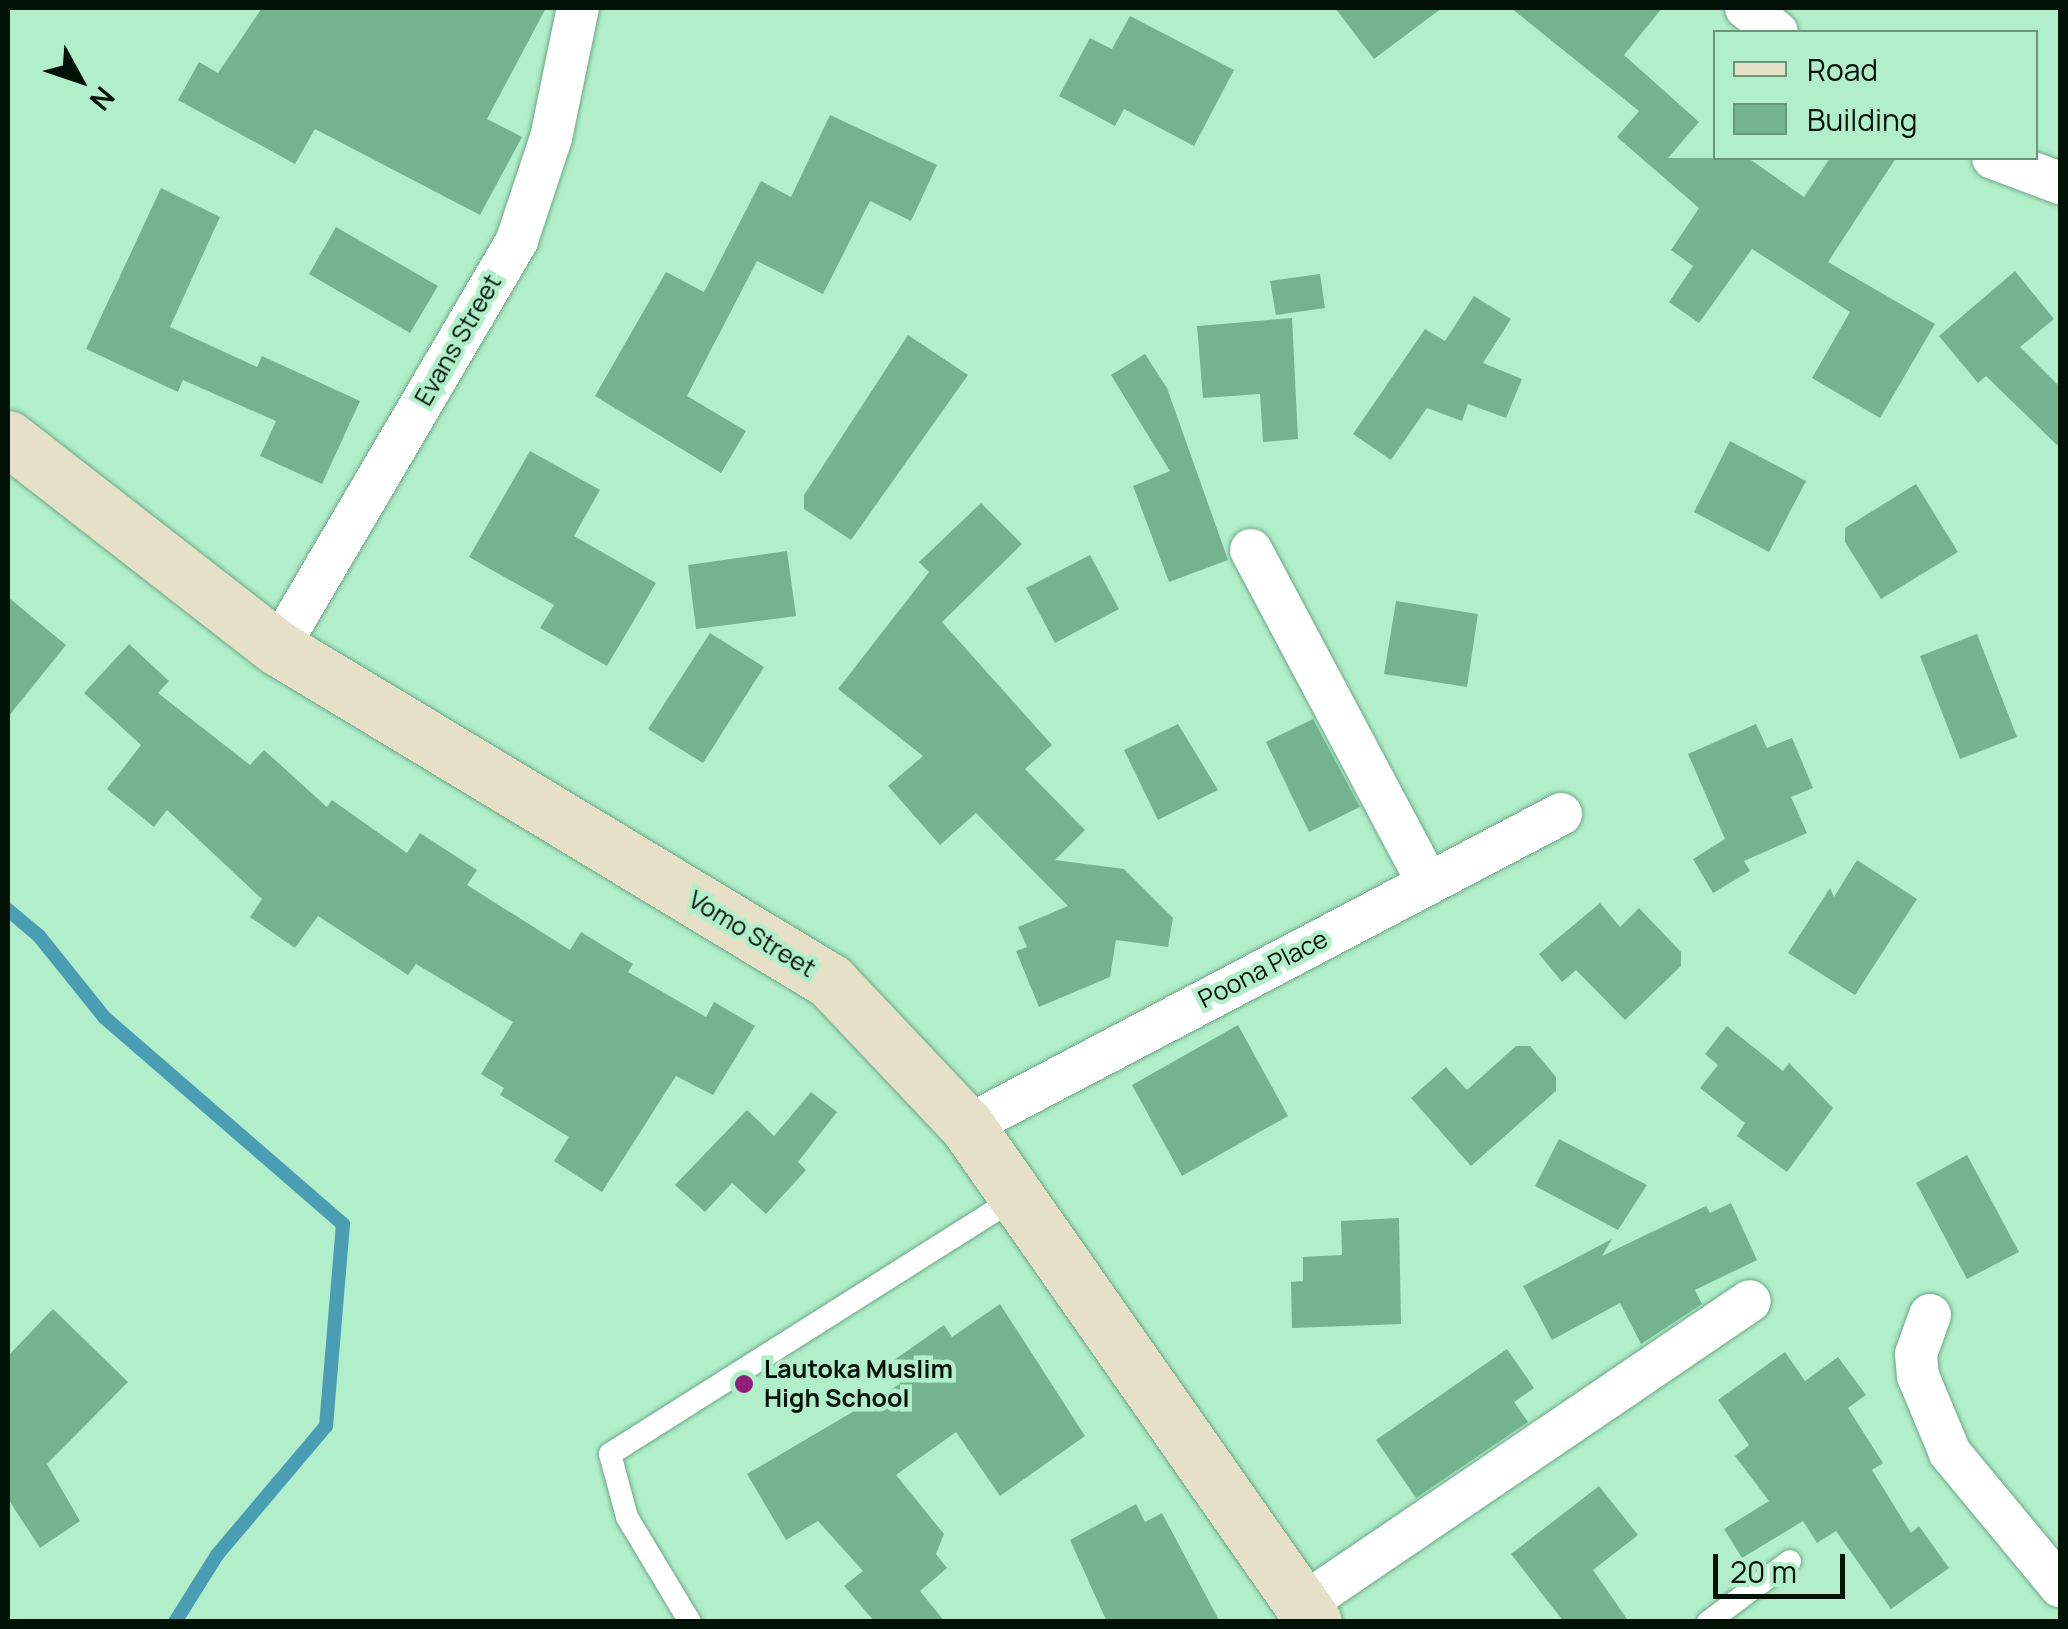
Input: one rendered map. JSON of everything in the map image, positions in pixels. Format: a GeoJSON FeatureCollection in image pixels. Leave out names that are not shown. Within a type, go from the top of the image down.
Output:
{"type":"FeatureCollection","features":[{"type":"Feature","properties":{"kind":"main road","name":"Vomo Street"},"geometry":{"type":"LineString","coordinates":[[8,438],[278,648],[830,981],[967,1126],[1308,1614]]}},
{"type":"Feature","properties":{"kind":"street","name":"Evans Street"},"geometry":{"type":"LineString","coordinates":[[278,648],[517,240],[551,138],[578,8]]}},
{"type":"Feature","properties":{"kind":"street"},"geometry":{"type":"LineString","coordinates":[[1746,8],[1774,30]]}},
{"type":"Feature","properties":{"kind":"street"},"geometry":{"type":"LineString","coordinates":[[1997,160],[2060,183]]}},
{"type":"Feature","properties":{"kind":"street"},"geometry":{"type":"LineString","coordinates":[[1251,550],[1428,884]]}},
{"type":"Feature","properties":{"kind":"street","name":"Poona Place"},"geometry":{"type":"LineString","coordinates":[[967,1126],[1561,814]]}},
{"type":"Feature","properties":{"kind":"street"},"geometry":{"type":"LineString","coordinates":[[1308,1614],[1750,1301]]}},
{"type":"Feature","properties":{"kind":"street"},"geometry":{"type":"LineString","coordinates":[[1930,1316],[1916,1354],[1918,1376],[1950,1454],[2060,1586]]}},
{"type":"Feature","properties":{"kind":"lane"},"geometry":{"type":"LineString","coordinates":[[690,1622],[627,1517],[610,1454],[1016,1197]]}},
{"type":"Feature","properties":{"kind":"lane"},"geometry":{"type":"LineString","coordinates":[[1708,1622],[1790,1561]]}},
{"type":"Feature","properties":{"kind":"building"},"geometry":{"type":"Polygon","coordinates":[[[262,8],[546,8],[487,119],[522,137],[480,215],[315,129],[295,164],[178,100],[199,62],[218,73],[262,8]]]}},
{"type":"Feature","properties":{"kind":"building"},"geometry":{"type":"Polygon","coordinates":[[[1335,8],[1442,8],[1374,59],[1335,8]]]}},
{"type":"Feature","properties":{"kind":"building"},"geometry":{"type":"Polygon","coordinates":[[[1511,8],[1662,8],[1624,55],[1699,122],[1668,158],[1751,160],[1804,197],[1829,160],[1895,160],[1828,262],[1935,324],[1880,418],[1812,378],[1850,312],[1752,249],[1699,323],[1669,302],[1693,266],[1671,250],[1699,208],[1617,137],[1639,111],[1511,8]]]}},
{"type":"Feature","properties":{"kind":"building"},"geometry":{"type":"Polygon","coordinates":[[[1130,16],[1234,70],[1194,146],[1124,109],[1115,126],[1059,96],[1090,38],[1112,49],[1130,16]]]}},
{"type":"Feature","properties":{"kind":"building"},"geometry":{"type":"Polygon","coordinates":[[[830,115],[937,165],[911,221],[870,201],[823,294],[757,261],[687,396],[746,431],[721,473],[595,396],[666,272],[704,292],[761,181],[791,197],[830,115]]]}},
{"type":"Feature","properties":{"kind":"building"},"geometry":{"type":"Polygon","coordinates":[[[161,188],[220,217],[170,327],[257,367],[262,356],[360,401],[322,484],[260,456],[276,421],[183,380],[178,392],[86,349],[161,188]]]}},
{"type":"Feature","properties":{"kind":"building"},"geometry":{"type":"Polygon","coordinates":[[[336,227],[438,286],[410,333],[309,274],[336,227]]]}},
{"type":"Feature","properties":{"kind":"building"},"geometry":{"type":"Polygon","coordinates":[[[2015,271],[2054,319],[2020,347],[2060,387],[2060,448],[1986,376],[1978,383],[1939,336],[2015,271]]]}},
{"type":"Feature","properties":{"kind":"building"},"geometry":{"type":"Polygon","coordinates":[[[1320,274],[1325,308],[1276,315],[1270,281],[1320,274]]]}},
{"type":"Feature","properties":{"kind":"building"},"geometry":{"type":"Polygon","coordinates":[[[1474,296],[1511,319],[1483,363],[1522,379],[1506,418],[1468,404],[1462,421],[1427,408],[1391,460],[1353,434],[1425,329],[1445,341],[1474,296]]]}},
{"type":"Feature","properties":{"kind":"building"},"geometry":{"type":"Polygon","coordinates":[[[1292,318],[1298,439],[1263,442],[1260,394],[1203,398],[1197,326],[1292,318]]]}},
{"type":"Feature","properties":{"kind":"building"},"geometry":{"type":"Polygon","coordinates":[[[908,335],[968,375],[851,540],[804,509],[804,495],[908,335]]]}},
{"type":"Feature","properties":{"kind":"building"},"geometry":{"type":"Polygon","coordinates":[[[1145,354],[1167,388],[1228,560],[1169,582],[1133,486],[1170,471],[1111,375],[1145,354]]]}},
{"type":"Feature","properties":{"kind":"building"},"geometry":{"type":"Polygon","coordinates":[[[1730,441],[1806,481],[1769,552],[1694,512],[1730,441]]]}},
{"type":"Feature","properties":{"kind":"building"},"geometry":{"type":"Polygon","coordinates":[[[530,451],[600,490],[574,536],[656,583],[607,666],[540,628],[554,605],[469,557],[530,451]]]}},
{"type":"Feature","properties":{"kind":"building"},"geometry":{"type":"Polygon","coordinates":[[[1916,484],[1958,552],[1881,599],[1845,542],[1845,528],[1916,484]]]}},
{"type":"Feature","properties":{"kind":"building"},"geometry":{"type":"Polygon","coordinates":[[[981,503],[1022,544],[942,622],[1052,745],[1025,769],[1085,830],[1055,860],[1124,869],[1173,918],[1168,947],[1116,940],[1110,977],[1039,1007],[1016,951],[1027,947],[1018,927],[1068,906],[976,813],[940,845],[888,786],[923,756],[838,689],[929,572],[919,562],[981,503]]]}},
{"type":"Feature","properties":{"kind":"building"},"geometry":{"type":"Polygon","coordinates":[[[787,551],[796,616],[696,629],[688,565],[787,551]]]}},
{"type":"Feature","properties":{"kind":"building"},"geometry":{"type":"Polygon","coordinates":[[[1090,555],[1119,609],[1055,643],[1026,588],[1090,555]]]}},
{"type":"Feature","properties":{"kind":"building"},"geometry":{"type":"Polygon","coordinates":[[[8,597],[66,645],[8,717],[8,597]]]}},
{"type":"Feature","properties":{"kind":"building"},"geometry":{"type":"Polygon","coordinates":[[[1396,601],[1478,614],[1467,687],[1384,674],[1396,601]]]}},
{"type":"Feature","properties":{"kind":"building"},"geometry":{"type":"Polygon","coordinates":[[[710,633],[764,667],[703,763],[648,729],[710,633]]]}},
{"type":"Feature","properties":{"kind":"building"},"geometry":{"type":"Polygon","coordinates":[[[1977,634],[2017,737],[1960,759],[1920,656],[1977,634]]]}},
{"type":"Feature","properties":{"kind":"building"},"geometry":{"type":"Polygon","coordinates":[[[129,644],[169,681],[158,693],[250,765],[264,750],[327,807],[332,800],[407,853],[420,833],[477,870],[467,885],[570,950],[581,932],[633,964],[628,972],[706,1017],[714,1002],[755,1026],[713,1095],[676,1076],[602,1192],[554,1161],[569,1137],[500,1095],[504,1088],[481,1074],[513,1022],[416,964],[408,975],[318,916],[295,948],[250,917],[262,899],[167,810],[154,827],[107,789],[141,745],[84,693],[129,644]]]}},
{"type":"Feature","properties":{"kind":"building"},"geometry":{"type":"Polygon","coordinates":[[[1313,719],[1360,807],[1309,832],[1266,742],[1313,719]]]}},
{"type":"Feature","properties":{"kind":"building"},"geometry":{"type":"Polygon","coordinates":[[[1178,724],[1218,790],[1158,820],[1124,750],[1178,724]]]}},
{"type":"Feature","properties":{"kind":"building"},"geometry":{"type":"Polygon","coordinates":[[[1756,724],[1767,748],[1792,738],[1813,788],[1791,797],[1807,833],[1744,861],[1750,871],[1713,893],[1693,859],[1725,839],[1688,754],[1756,724]]]}},
{"type":"Feature","properties":{"kind":"building"},"geometry":{"type":"Polygon","coordinates":[[[1857,860],[1917,899],[1855,995],[1788,953],[1830,888],[1834,897],[1857,860]]]}},
{"type":"Feature","properties":{"kind":"building"},"geometry":{"type":"Polygon","coordinates":[[[1600,903],[1620,927],[1639,908],[1681,952],[1681,966],[1625,1020],[1576,970],[1562,982],[1539,954],[1600,903]]]}},
{"type":"Feature","properties":{"kind":"building"},"geometry":{"type":"Polygon","coordinates":[[[1238,1025],[1288,1116],[1182,1176],[1132,1085],[1238,1025]]]}},
{"type":"Feature","properties":{"kind":"building"},"geometry":{"type":"Polygon","coordinates":[[[1727,1026],[1783,1071],[1789,1063],[1833,1108],[1787,1172],[1737,1136],[1745,1123],[1700,1088],[1718,1065],[1705,1054],[1727,1026]]]}},
{"type":"Feature","properties":{"kind":"building"},"geometry":{"type":"Polygon","coordinates":[[[1516,1046],[1530,1046],[1556,1077],[1556,1091],[1471,1166],[1411,1098],[1446,1067],[1467,1090],[1516,1046]]]}},
{"type":"Feature","properties":{"kind":"building"},"geometry":{"type":"Polygon","coordinates":[[[811,1092],[837,1112],[798,1162],[806,1170],[766,1214],[732,1183],[705,1212],[675,1185],[747,1110],[774,1136],[811,1092]]]}},
{"type":"Feature","properties":{"kind":"building"},"geometry":{"type":"Polygon","coordinates":[[[1559,1139],[1647,1185],[1618,1230],[1535,1186],[1559,1139]]]}},
{"type":"Feature","properties":{"kind":"building"},"geometry":{"type":"Polygon","coordinates":[[[1967,1155],[2019,1252],[1967,1279],[1916,1183],[1967,1155]]]}},
{"type":"Feature","properties":{"kind":"building"},"geometry":{"type":"Polygon","coordinates":[[[1731,1203],[1757,1260],[1695,1290],[1702,1304],[1641,1344],[1620,1303],[1552,1340],[1523,1286],[1612,1239],[1602,1256],[1706,1206],[1710,1213],[1731,1203]]]}},
{"type":"Feature","properties":{"kind":"building"},"geometry":{"type":"Polygon","coordinates":[[[1399,1218],[1401,1324],[1292,1328],[1291,1282],[1303,1281],[1303,1257],[1342,1255],[1341,1221],[1399,1218]]]}},
{"type":"Feature","properties":{"kind":"building"},"geometry":{"type":"Polygon","coordinates":[[[1000,1304],[1085,1436],[1000,1496],[956,1432],[896,1475],[944,1534],[936,1554],[947,1568],[920,1591],[945,1622],[874,1621],[844,1586],[863,1571],[818,1521],[786,1540],[747,1474],[900,1384],[887,1365],[944,1325],[952,1337],[1000,1304]]]}},
{"type":"Feature","properties":{"kind":"building"},"geometry":{"type":"Polygon","coordinates":[[[53,1309],[128,1382],[47,1464],[80,1521],[40,1548],[8,1499],[8,1356],[53,1309]]]}},
{"type":"Feature","properties":{"kind":"building"},"geometry":{"type":"Polygon","coordinates":[[[1507,1349],[1534,1388],[1514,1402],[1528,1422],[1416,1498],[1376,1440],[1507,1349]]]}},
{"type":"Feature","properties":{"kind":"building"},"geometry":{"type":"Polygon","coordinates":[[[1785,1352],[1805,1381],[1838,1357],[1866,1395],[1848,1408],[1883,1463],[1872,1470],[1911,1533],[1919,1526],[1949,1568],[1891,1609],[1836,1531],[1817,1543],[1803,1521],[1742,1558],[1724,1529],[1769,1501],[1735,1456],[1749,1445],[1718,1400],[1785,1352]]]}},
{"type":"Feature","properties":{"kind":"building"},"geometry":{"type":"Polygon","coordinates":[[[1599,1486],[1638,1535],[1593,1570],[1629,1622],[1564,1622],[1511,1554],[1599,1486]]]}},
{"type":"Feature","properties":{"kind":"building"},"geometry":{"type":"Polygon","coordinates":[[[1136,1504],[1145,1522],[1162,1513],[1220,1622],[1107,1622],[1070,1540],[1136,1504]]]}},
{"type":"Feature","properties":{"kind":"waterway"},"geometry":{"type":"LineString","coordinates":[[8,910],[39,936],[105,1018],[343,1224],[326,1426],[217,1555],[175,1622]]}},
{"type":"Feature","properties":{"kind":"place","name":"Lautoka Muslim High School"},"geometry":{"type":"Point","coordinates":[744,1384]}}]}
